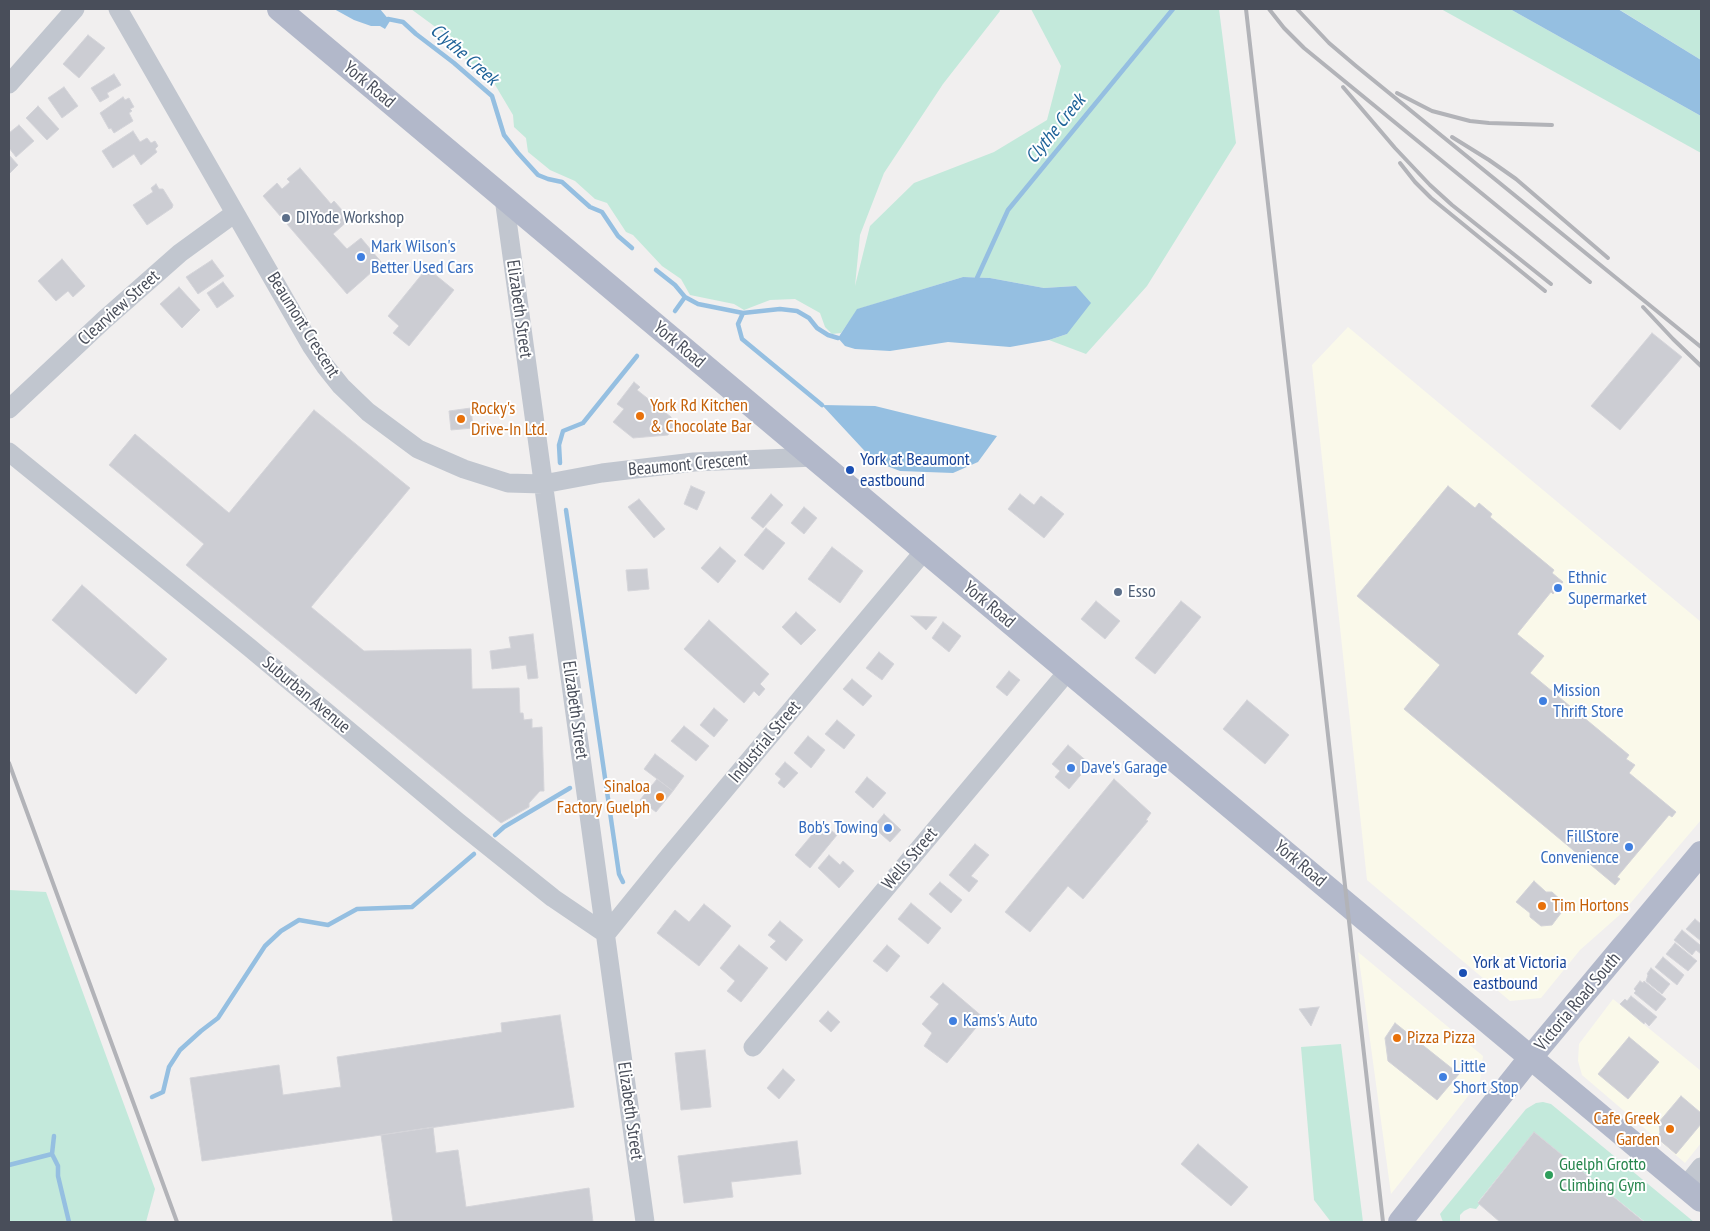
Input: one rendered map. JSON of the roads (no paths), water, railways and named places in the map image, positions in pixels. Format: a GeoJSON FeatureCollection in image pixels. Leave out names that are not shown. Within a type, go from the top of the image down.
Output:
{"type":"FeatureCollection","features":[{"type":"Feature","properties":{"kind":"main road","name":"York Road"},"geometry":{"type":"LineString","coordinates":[[279,9],[1693,1193]]}},
{"type":"Feature","properties":{"kind":"main road","name":"Victoria Road South"},"geometry":{"type":"LineString","coordinates":[[1400,1222],[1531,1057],[1701,853]]}},
{"type":"Feature","properties":{"kind":"street"},"geometry":{"type":"LineString","coordinates":[[9,84],[75,9]]}},
{"type":"Feature","properties":{"kind":"street","name":"Beaumont Crescent"},"geometry":{"type":"LineString","coordinates":[[118,9],[312,347],[341,386],[368,412],[418,449],[464,469],[508,483],[543,484],[602,473],[694,462],[815,457]]}},
{"type":"Feature","properties":{"kind":"street","name":"Elizabeth Street"},"geometry":{"type":"LineString","coordinates":[[504,198],[645,1222]]}},
{"type":"Feature","properties":{"kind":"street","name":"Clearview Street"},"geometry":{"type":"LineString","coordinates":[[9,409],[104,320],[180,254],[234,212]]}},
{"type":"Feature","properties":{"kind":"street","name":"Suburban Avenue"},"geometry":{"type":"LineString","coordinates":[[9,452],[242,642],[458,822],[554,898],[606,934]]}},
{"type":"Feature","properties":{"kind":"street","name":"Industrial Street"},"geometry":{"type":"LineString","coordinates":[[606,934],[672,852],[925,550]]}},
{"type":"Feature","properties":{"kind":"street","name":"Wells Street"},"geometry":{"type":"LineString","coordinates":[[753,1047],[1068,671]]}},
{"type":"Feature","properties":{"kind":"street"},"geometry":{"type":"LineString","coordinates":[[1693,1193],[1701,1167]]}},
{"type":"Feature","properties":{"kind":"water","name":"Clythe Creek"},"geometry":{"type":"Polygon","coordinates":[[[334,9],[380,9],[390,21],[385,29],[380,26],[371,26],[354,20],[334,9]]]}},
{"type":"Feature","properties":{"kind":"water"},"geometry":{"type":"Polygon","coordinates":[[[1510,9],[1618,9],[1701,60],[1701,116],[1510,9]]]}},
{"type":"Feature","properties":{"kind":"water"},"geometry":{"type":"Polygon","coordinates":[[[963,277],[990,278],[1044,288],[1076,286],[1091,303],[1067,334],[1049,340],[1010,347],[948,342],[890,351],[855,349],[845,346],[838,338],[857,309],[963,277]]]}},
{"type":"Feature","properties":{"kind":"water"},"geometry":{"type":"Polygon","coordinates":[[[822,405],[875,406],[997,436],[978,462],[953,473],[900,471],[874,461],[822,405]]]}},
{"type":"Feature","properties":{"kind":"waterway","name":"Clythe Creek"},"geometry":{"type":"LineString","coordinates":[[977,278],[1008,210],[1173,9]]}},
{"type":"Feature","properties":{"kind":"waterway","name":"Clythe Creek"},"geometry":{"type":"LineString","coordinates":[[388,19],[403,22],[492,96],[504,135],[538,175],[562,182],[590,207],[602,212],[618,236],[632,248]]}},
{"type":"Feature","properties":{"kind":"waterway","name":"Clythe Creek"},"geometry":{"type":"LineString","coordinates":[[656,270],[675,285],[685,297],[698,304],[743,313],[780,309],[797,311],[809,318],[817,328],[828,335],[838,338]]}},
{"type":"Feature","properties":{"kind":"waterway"},"geometry":{"type":"LineString","coordinates":[[675,311],[685,297]]}},
{"type":"Feature","properties":{"kind":"waterway"},"geometry":{"type":"LineString","coordinates":[[743,313],[738,324],[742,339],[822,405]]}},
{"type":"Feature","properties":{"kind":"waterway"},"geometry":{"type":"LineString","coordinates":[[560,463],[559,445],[563,431],[583,423],[637,356]]}},
{"type":"Feature","properties":{"kind":"waterway"},"geometry":{"type":"LineString","coordinates":[[566,510],[619,874],[623,882]]}},
{"type":"Feature","properties":{"kind":"waterway"},"geometry":{"type":"LineString","coordinates":[[495,835],[504,827],[570,788]]}},
{"type":"Feature","properties":{"kind":"waterway"},"geometry":{"type":"LineString","coordinates":[[152,1097],[163,1092],[169,1067],[180,1050],[218,1018],[265,946],[281,931],[299,920],[328,925],[357,909],[412,907],[474,854]]}},
{"type":"Feature","properties":{"kind":"waterway"},"geometry":{"type":"LineString","coordinates":[[9,1165],[52,1154],[54,1136]]}},
{"type":"Feature","properties":{"kind":"waterway"},"geometry":{"type":"LineString","coordinates":[[52,1154],[58,1166],[58,1176],[69,1222]]}},
{"type":"Feature","properties":{"kind":"railway"},"geometry":{"type":"LineString","coordinates":[[1246,9],[1383,1222]]}},
{"type":"Feature","properties":{"kind":"railway"},"geometry":{"type":"LineString","coordinates":[[1269,9],[1284,28],[1304,48],[1590,282]]}},
{"type":"Feature","properties":{"kind":"railway"},"geometry":{"type":"LineString","coordinates":[[1297,9],[1329,43],[1356,66],[1701,347]]}},
{"type":"Feature","properties":{"kind":"railway"},"geometry":{"type":"LineString","coordinates":[[1343,87],[1395,148],[1430,185],[1452,205],[1551,284]]}},
{"type":"Feature","properties":{"kind":"railway"},"geometry":{"type":"LineString","coordinates":[[1397,93],[1432,111],[1470,121],[1552,125]]}},
{"type":"Feature","properties":{"kind":"railway"},"geometry":{"type":"LineString","coordinates":[[1452,137],[1516,179],[1608,258]]}},
{"type":"Feature","properties":{"kind":"railway"},"geometry":{"type":"LineString","coordinates":[[1400,163],[1431,198],[1545,291]]}},
{"type":"Feature","properties":{"kind":"railway"},"geometry":{"type":"LineString","coordinates":[[1643,307],[1701,366]]}},
{"type":"Feature","properties":{"kind":"railway"},"geometry":{"type":"LineString","coordinates":[[9,763],[177,1222]]}},
{"type":"Feature","properties":{"kind":"place","name":"DIYode Workshop"},"geometry":{"type":"Point","coordinates":[286,218]}},
{"type":"Feature","properties":{"kind":"place","name":"Mark Wilson's Better Used Cars"},"geometry":{"type":"Point","coordinates":[361,257]}},
{"type":"Feature","properties":{"kind":"place","name":"York Rd Kitchen & Chocolate Bar"},"geometry":{"type":"Point","coordinates":[640,416]}},
{"type":"Feature","properties":{"kind":"place","name":"Rocky's Drive-In Ltd."},"geometry":{"type":"Point","coordinates":[461,419]}},
{"type":"Feature","properties":{"kind":"place","name":"York at Beaumont eastbound"},"geometry":{"type":"Point","coordinates":[850,470]}},
{"type":"Feature","properties":{"kind":"place","name":"Ethnic Supermarket"},"geometry":{"type":"Point","coordinates":[1558,588]}},
{"type":"Feature","properties":{"kind":"place","name":"Esso"},"geometry":{"type":"Point","coordinates":[1118,592]}},
{"type":"Feature","properties":{"kind":"place","name":"Mission Thrift Store"},"geometry":{"type":"Point","coordinates":[1543,701]}},
{"type":"Feature","properties":{"kind":"place","name":"Dave's Garage"},"geometry":{"type":"Point","coordinates":[1071,768]}},
{"type":"Feature","properties":{"kind":"place","name":"Sinaloa Factory Guelph"},"geometry":{"type":"Point","coordinates":[660,797]}},
{"type":"Feature","properties":{"kind":"place","name":"Bob's Towing"},"geometry":{"type":"Point","coordinates":[888,828]}},
{"type":"Feature","properties":{"kind":"place","name":"FillStore Convenience"},"geometry":{"type":"Point","coordinates":[1629,847]}},
{"type":"Feature","properties":{"kind":"place","name":"Tim Hortons"},"geometry":{"type":"Point","coordinates":[1542,906]}},
{"type":"Feature","properties":{"kind":"place","name":"York at Victoria eastbound"},"geometry":{"type":"Point","coordinates":[1463,973]}},
{"type":"Feature","properties":{"kind":"place","name":"Kams's Auto"},"geometry":{"type":"Point","coordinates":[953,1021]}},
{"type":"Feature","properties":{"kind":"place","name":"Pizza Pizza"},"geometry":{"type":"Point","coordinates":[1397,1038]}},
{"type":"Feature","properties":{"kind":"place","name":"Little Short Stop"},"geometry":{"type":"Point","coordinates":[1443,1077]}},
{"type":"Feature","properties":{"kind":"place","name":"Cafe Greek Garden"},"geometry":{"type":"Point","coordinates":[1670,1129]}},
{"type":"Feature","properties":{"kind":"place","name":"Guelph Grotto Climbing Gym"},"geometry":{"type":"Point","coordinates":[1549,1175]}}]}
